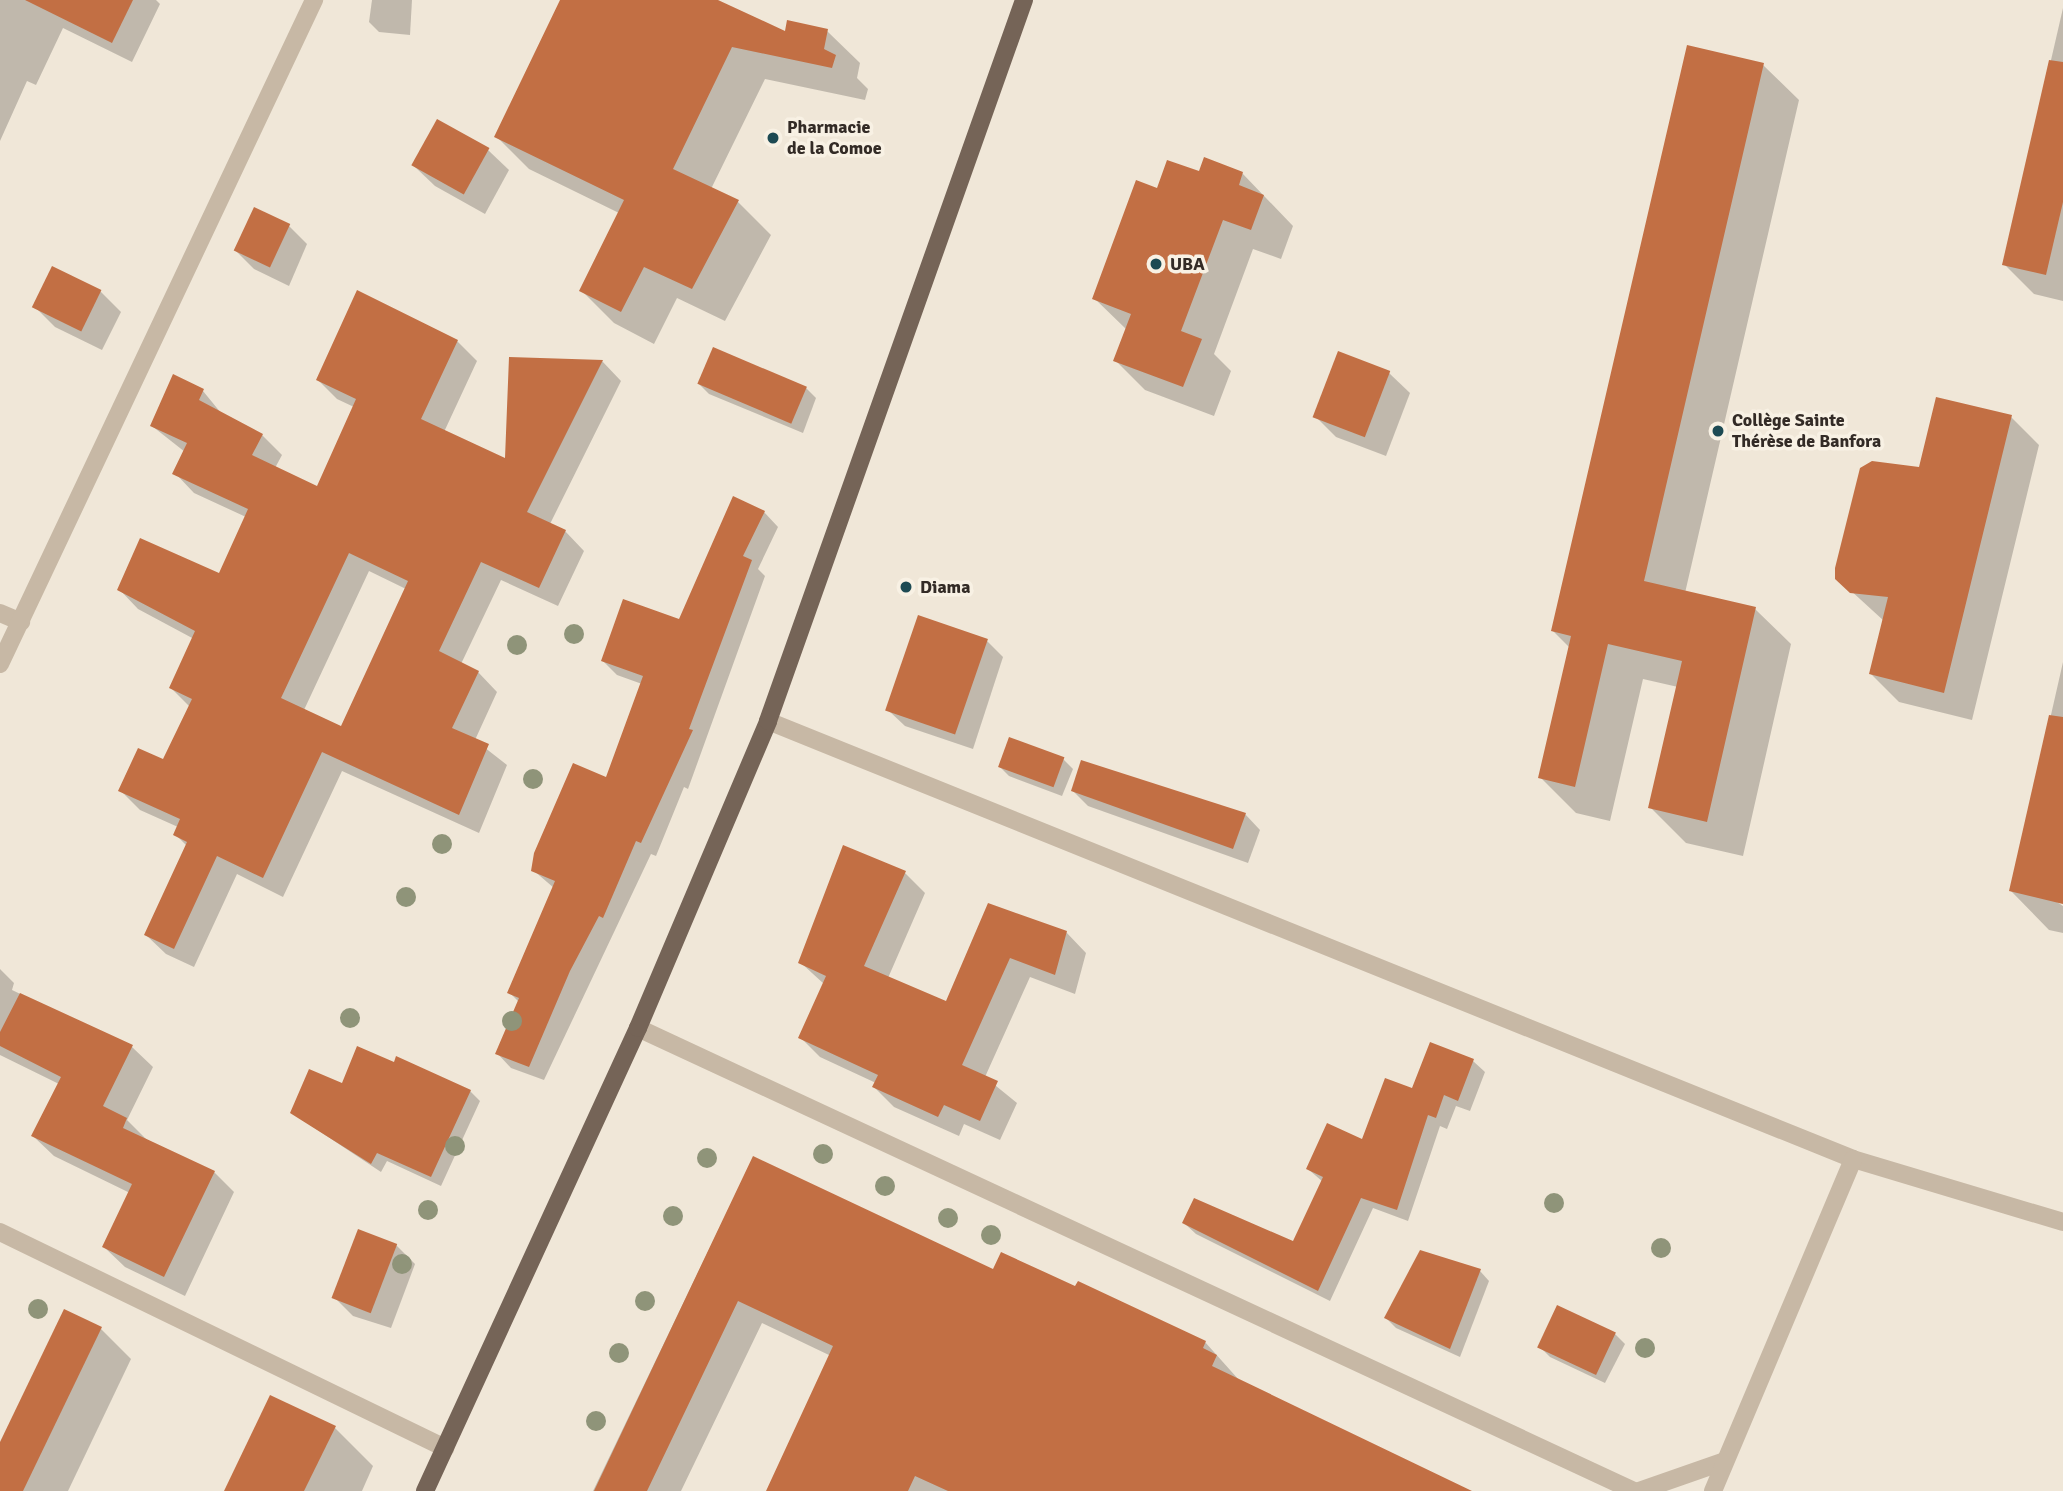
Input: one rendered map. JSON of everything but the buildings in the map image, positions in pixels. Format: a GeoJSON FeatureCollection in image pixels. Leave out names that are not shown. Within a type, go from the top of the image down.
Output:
{"type":"FeatureCollection","features":[{"type":"Feature","properties":{"kind":"main road"},"geometry":{"type":"LineString","coordinates":[[425,1491],[638,1028],[768,721],[1024,0]]}},
{"type":"Feature","properties":{"kind":"street"},"geometry":{"type":"LineString","coordinates":[[0,664],[314,0]]}},
{"type":"Feature","properties":{"kind":"street"},"geometry":{"type":"LineString","coordinates":[[0,613],[21,622]]}},
{"type":"Feature","properties":{"kind":"street"},"geometry":{"type":"LineString","coordinates":[[768,721],[1853,1159],[2063,1222]]}},
{"type":"Feature","properties":{"kind":"street"},"geometry":{"type":"LineString","coordinates":[[638,1028],[1637,1491],[1725,1461]]}},
{"type":"Feature","properties":{"kind":"street"},"geometry":{"type":"LineString","coordinates":[[1713,1491],[1853,1159]]}},
{"type":"Feature","properties":{"kind":"street"},"geometry":{"type":"LineString","coordinates":[[0,1232],[445,1448]]}},
{"type":"Feature","properties":{"kind":"place","name":"Pharmacie de la Comoe"},"geometry":{"type":"Point","coordinates":[773,138]}},
{"type":"Feature","properties":{"kind":"place","name":"UBA"},"geometry":{"type":"Point","coordinates":[1156,264]}},
{"type":"Feature","properties":{"kind":"place","name":"Collège Sainte Thérèse de Banfora"},"geometry":{"type":"Point","coordinates":[1718,431]}},
{"type":"Feature","properties":{"kind":"place","name":"Diama"},"geometry":{"type":"Point","coordinates":[906,587]}}]}
